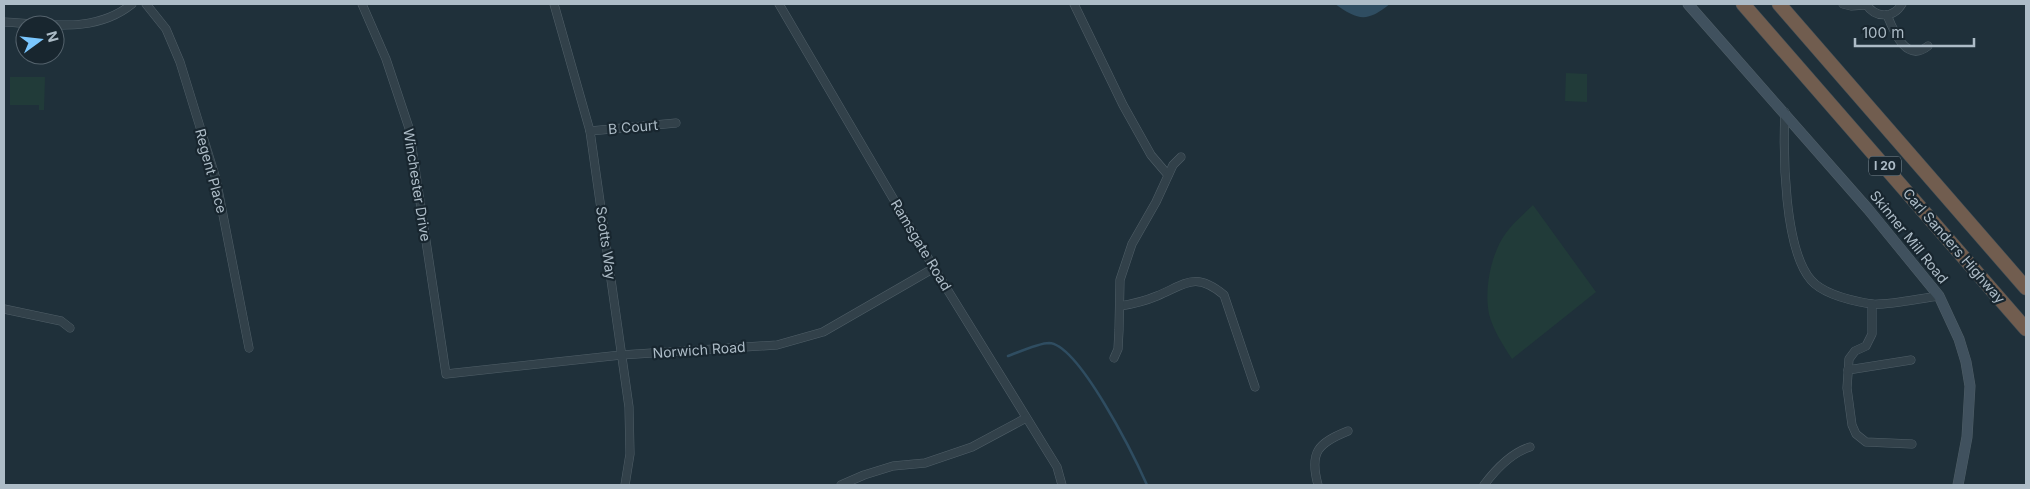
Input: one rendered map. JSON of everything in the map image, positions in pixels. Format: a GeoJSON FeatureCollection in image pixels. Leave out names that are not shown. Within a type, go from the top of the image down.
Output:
{"type":"FeatureCollection","features":[{"type":"Feature","properties":{"kind":"highway","name":"Carl Sanders Highway"},"geometry":{"type":"LineString","coordinates":[[1744,4],[2026,329]]}},
{"type":"Feature","properties":{"kind":"highway","name":"Carl Sanders Highway"},"geometry":{"type":"LineString","coordinates":[[1779,4],[2026,288]]}},
{"type":"Feature","properties":{"kind":"street"},"geometry":{"type":"LineString","coordinates":[[4,22],[94,24],[121,13],[132,4]]}},
{"type":"Feature","properties":{"kind":"street","name":"Regent Place"},"geometry":{"type":"LineString","coordinates":[[146,4],[166,29],[180,62],[216,179],[249,348]]}},
{"type":"Feature","properties":{"kind":"street","name":"Winchester Drive"},"geometry":{"type":"LineString","coordinates":[[362,4],[386,59],[409,128],[446,374]]}},
{"type":"Feature","properties":{"kind":"street","name":"Scotts Way"},"geometry":{"type":"LineString","coordinates":[[554,4],[590,131],[629,407],[630,454],[624,485]]}},
{"type":"Feature","properties":{"kind":"street","name":"Ramsgate Road"},"geometry":{"type":"LineString","coordinates":[[779,4],[934,268],[1057,467],[1062,485]]}},
{"type":"Feature","properties":{"kind":"street"},"geometry":{"type":"LineString","coordinates":[[1074,4],[1123,105],[1150,155],[1168,175]]}},
{"type":"Feature","properties":{"kind":"street","name":"Skinner Mill Road"},"geometry":{"type":"LineString","coordinates":[[1688,4],[1785,112],[1939,296],[1959,339],[1966,362],[1970,386],[1967,437],[1958,485]]}},
{"type":"Feature","properties":{"kind":"street"},"geometry":{"type":"LineString","coordinates":[[1843,4],[1852,6],[1866,4],[1874,13],[1887,15],[1895,12],[1902,4]]}},
{"type":"Feature","properties":{"kind":"street"},"geometry":{"type":"LineString","coordinates":[[1887,15],[1896,35],[1908,49],[1917,51],[1928,46]]}},
{"type":"Feature","properties":{"kind":"street"},"geometry":{"type":"LineString","coordinates":[[1785,112],[1783,147],[1792,235],[1798,258],[1811,280],[1826,292],[1872,304],[1939,296]]}},
{"type":"Feature","properties":{"kind":"street","name":"B Court"},"geometry":{"type":"LineString","coordinates":[[590,131],[676,123]]}},
{"type":"Feature","properties":{"kind":"street"},"geometry":{"type":"LineString","coordinates":[[1114,358],[1118,349],[1120,306],[1118,293],[1120,280],[1132,244],[1174,164],[1181,157]]}},
{"type":"Feature","properties":{"kind":"street","name":"Norwich Road"},"geometry":{"type":"LineString","coordinates":[[446,374],[622,355],[777,345],[823,332],[934,268]]}},
{"type":"Feature","properties":{"kind":"street"},"geometry":{"type":"LineString","coordinates":[[1120,306],[1140,303],[1188,281],[1201,282],[1215,287],[1224,295],[1254,387]]}},
{"type":"Feature","properties":{"kind":"street"},"geometry":{"type":"LineString","coordinates":[[1872,304],[1872,334],[1866,346],[1855,351],[1849,359],[1847,388],[1852,425],[1856,434],[1866,442],[1912,444]]}},
{"type":"Feature","properties":{"kind":"street"},"geometry":{"type":"LineString","coordinates":[[4,309],[61,321],[70,328]]}},
{"type":"Feature","properties":{"kind":"street"},"geometry":{"type":"LineString","coordinates":[[1848,370],[1911,360]]}},
{"type":"Feature","properties":{"kind":"street"},"geometry":{"type":"LineString","coordinates":[[841,485],[893,466],[925,463],[972,447],[1026,418]]}},
{"type":"Feature","properties":{"kind":"street"},"geometry":{"type":"LineString","coordinates":[[1318,485],[1314,462],[1316,451],[1324,442],[1348,431]]}},
{"type":"Feature","properties":{"kind":"street"},"geometry":{"type":"LineString","coordinates":[[1484,485],[1511,457],[1520,450],[1530,446]]}},
{"type":"Feature","properties":{"kind":"green space"},"geometry":{"type":"Polygon","coordinates":[[[1566,73],[1587,74],[1587,102],[1565,101],[1566,73]]]}},
{"type":"Feature","properties":{"kind":"green space"},"geometry":{"type":"Polygon","coordinates":[[[10,77],[45,77],[44,110],[39,110],[39,105],[10,105],[10,77]]]}},
{"type":"Feature","properties":{"kind":"green space"},"geometry":{"type":"Polygon","coordinates":[[[1533,205],[1596,292],[1512,359],[1493,326],[1489,314],[1488,283],[1496,251],[1501,241],[1512,226],[1533,205]]]}},
{"type":"Feature","properties":{"kind":"water"},"geometry":{"type":"Polygon","coordinates":[[[1335,4],[1390,4],[1375,14],[1363,17],[1350,14],[1335,4]]]}},
{"type":"Feature","properties":{"kind":"waterway"},"geometry":{"type":"LineString","coordinates":[[1008,356],[1045,343],[1061,348],[1090,381],[1105,404],[1147,485]]}}]}
